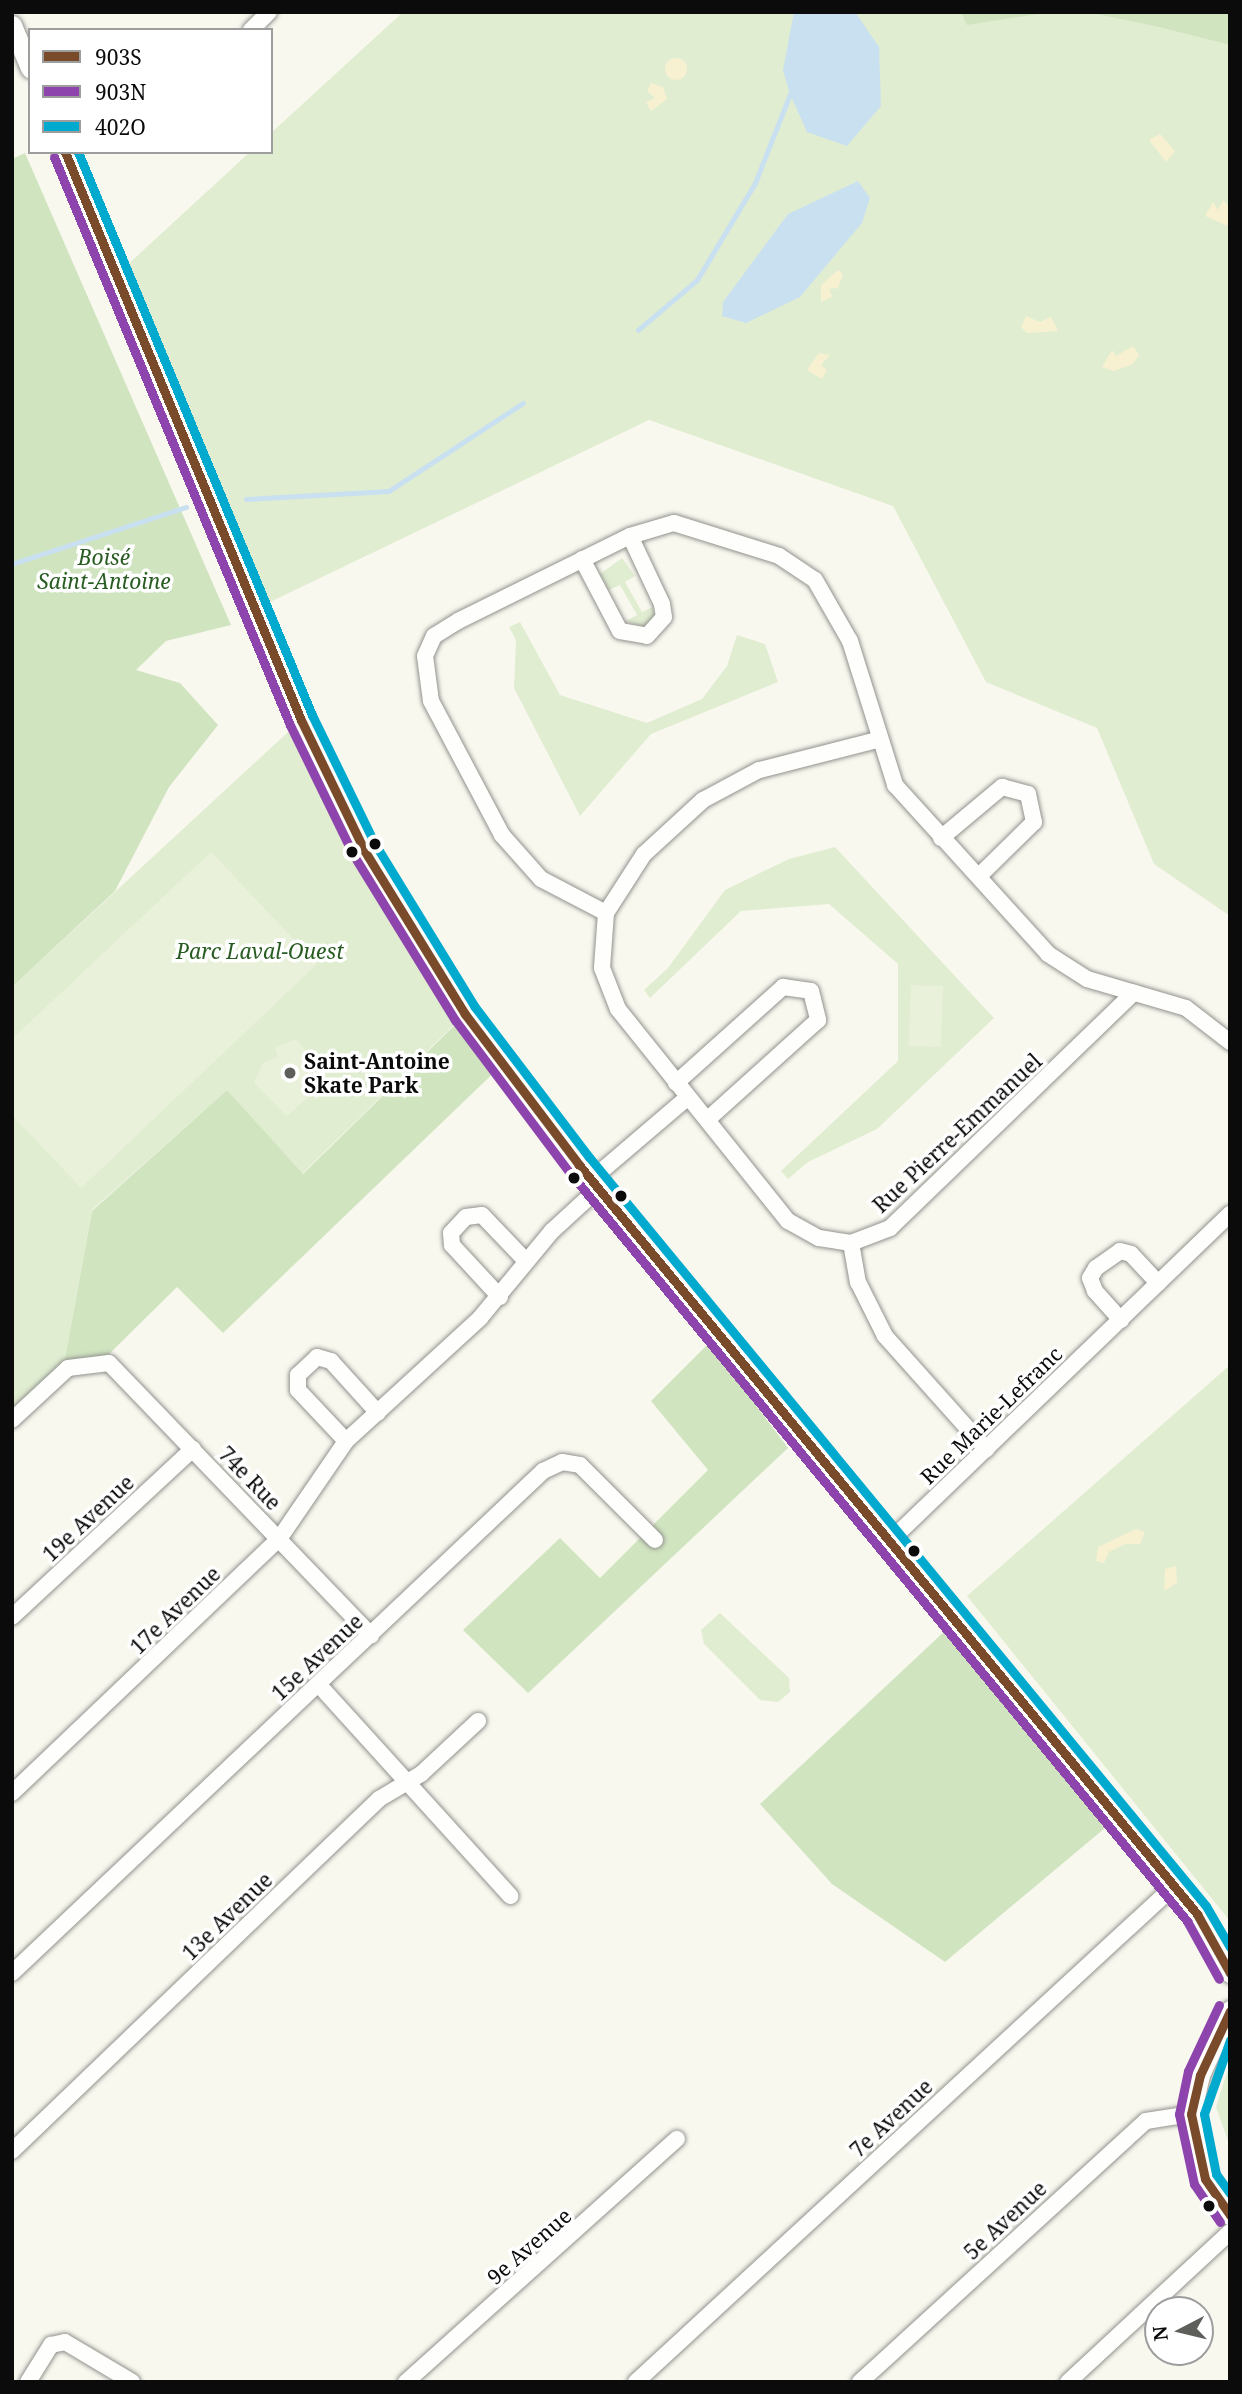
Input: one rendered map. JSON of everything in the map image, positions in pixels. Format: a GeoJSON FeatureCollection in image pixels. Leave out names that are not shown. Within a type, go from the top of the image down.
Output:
{"type":"FeatureCollection","features":[{"type":"Feature","properties":{"kind":"street"},"geometry":{"type":"LineString","coordinates":[[253,28],[269,12]]}},
{"type":"Feature","properties":{"kind":"street"},"geometry":{"type":"LineString","coordinates":[[12,25],[28,63]]}},
{"type":"Feature","properties":{"kind":"street"},"geometry":{"type":"LineString","coordinates":[[66,154],[200,484],[364,850],[465,1014],[596,1184],[1174,1886],[1215,1940],[1230,1973]]}},
{"type":"Feature","properties":{"kind":"street"},"geometry":{"type":"LineString","coordinates":[[877,740],[759,770],[703,800],[644,854],[606,913],[541,879],[519,859],[424,679],[435,636],[630,536],[674,523],[797,565],[842,623],[863,675],[877,740],[895,785],[941,838],[1066,968],[1186,1008],[1230,1042]]}},
{"type":"Feature","properties":{"kind":"street"},"geometry":{"type":"LineString","coordinates":[[582,559],[620,631],[647,636],[664,617],[662,604],[630,536]]}},
{"type":"Feature","properties":{"kind":"street"},"geometry":{"type":"LineString","coordinates":[[941,838],[1002,787],[1028,794],[1034,822],[979,876]]}},
{"type":"Feature","properties":{"kind":"street","name":"Rue Pierre-Emmanuel"},"geometry":{"type":"LineString","coordinates":[[606,913],[607,987],[687,1098],[788,1222],[818,1238],[850,1242],[890,1228],[1134,992]]}},
{"type":"Feature","properties":{"kind":"street"},"geometry":{"type":"LineString","coordinates":[[677,1083],[783,987],[811,991],[820,1005],[818,1020],[707,1120]]}},
{"type":"Feature","properties":{"kind":"street","name":"17e Avenue"},"geometry":{"type":"LineString","coordinates":[[12,1793],[279,1539],[346,1441],[500,1297],[526,1261],[596,1184],[687,1098]]}},
{"type":"Feature","properties":{"kind":"street","name":"Rue Marie-Lefranc"},"geometry":{"type":"LineString","coordinates":[[890,1541],[1230,1214]]}},
{"type":"Feature","properties":{"kind":"street"},"geometry":{"type":"LineString","coordinates":[[500,1297],[452,1245],[451,1233],[466,1217],[482,1215],[526,1261]]}},
{"type":"Feature","properties":{"kind":"street"},"geometry":{"type":"LineString","coordinates":[[850,1242],[858,1282],[885,1336],[986,1449]]}},
{"type":"Feature","properties":{"kind":"street"},"geometry":{"type":"LineString","coordinates":[[1121,1320],[1095,1291],[1090,1278],[1096,1268],[1120,1251],[1131,1254],[1158,1283]]}},
{"type":"Feature","properties":{"kind":"street"},"geometry":{"type":"LineString","coordinates":[[346,1441],[298,1390],[298,1375],[317,1357],[331,1361],[378,1413]]}},
{"type":"Feature","properties":{"kind":"street","name":"74e Rue"},"geometry":{"type":"LineString","coordinates":[[12,1419],[68,1368],[92,1361],[116,1368],[371,1635]]}},
{"type":"Feature","properties":{"kind":"street","name":"19e Avenue"},"geometry":{"type":"LineString","coordinates":[[12,1617],[193,1449]]}},
{"type":"Feature","properties":{"kind":"street","name":"15e Avenue"},"geometry":{"type":"LineString","coordinates":[[12,1973],[553,1465],[580,1465],[655,1540]]}},
{"type":"Feature","properties":{"kind":"street"},"geometry":{"type":"LineString","coordinates":[[319,1685],[404,1783],[510,1896]]}},
{"type":"Feature","properties":{"kind":"street","name":"13e Avenue"},"geometry":{"type":"LineString","coordinates":[[12,2151],[404,1783],[478,1721]]}},
{"type":"Feature","properties":{"kind":"street","name":"7e Avenue"},"geometry":{"type":"LineString","coordinates":[[636,2382],[1174,1886]]}},
{"type":"Feature","properties":{"kind":"street"},"geometry":{"type":"LineString","coordinates":[[1230,2010],[1200,2075],[1191,2114],[1205,2179],[1230,2215]]}},
{"type":"Feature","properties":{"kind":"street","name":"5e Avenue"},"geometry":{"type":"LineString","coordinates":[[860,2382],[1146,2121],[1191,2114]]}},
{"type":"Feature","properties":{"kind":"street","name":"9e Avenue"},"geometry":{"type":"LineString","coordinates":[[406,2382],[677,2139]]}},
{"type":"Feature","properties":{"kind":"street"},"geometry":{"type":"LineString","coordinates":[[1068,2382],[1230,2232]]}},
{"type":"Feature","properties":{"kind":"street"},"geometry":{"type":"LineString","coordinates":[[28,2382],[51,2345],[65,2343],[132,2382]]}},
{"type":"Feature","properties":{"kind":"green space"},"geometry":{"type":"Polygon","coordinates":[[[403,12],[1112,12],[1230,45],[1230,916],[1154,864],[1097,728],[986,682],[893,506],[649,420],[268,603],[125,267],[248,154],[273,154],[273,131],[403,12]]]}},
{"type":"Feature","properties":{"kind":"green space"},"geometry":{"type":"Polygon","coordinates":[[[961,12],[1051,12],[967,25],[961,12]]]}},
{"type":"Feature","properties":{"kind":"green space"},"geometry":{"type":"Polygon","coordinates":[[[1088,12],[1230,12],[1230,45],[1159,27],[1088,12]]]}},
{"type":"Feature","properties":{"kind":"green space","name":"Boisé Saint-Antoine"},"geometry":{"type":"Polygon","coordinates":[[[25,153],[231,625],[166,641],[136,670],[180,683],[218,725],[169,787],[115,891],[12,987],[12,159],[25,153]]]}},
{"type":"Feature","properties":{"kind":"green space"},"geometry":{"type":"Polygon","coordinates":[[[622,558],[635,576],[625,582],[642,612],[653,607],[654,618],[644,627],[626,621],[637,615],[620,585],[609,590],[600,574],[622,558]]]}},
{"type":"Feature","properties":{"kind":"green space"},"geometry":{"type":"Polygon","coordinates":[[[520,622],[560,695],[647,723],[702,699],[727,666],[737,635],[765,644],[778,682],[651,734],[580,816],[514,688],[516,640],[509,627],[520,622]]]}},
{"type":"Feature","properties":{"kind":"green space","name":"Parc Laval-Ouest"},"geometry":{"type":"Polygon","coordinates":[[[301,720],[465,1014],[302,1174],[227,1090],[92,1210],[63,1369],[12,1419],[12,987],[301,720]]]}},
{"type":"Feature","properties":{"kind":"green space"},"geometry":{"type":"Polygon","coordinates":[[[835,847],[994,1018],[877,1129],[808,1162],[788,1179],[781,1171],[898,1061],[898,964],[829,904],[741,911],[650,998],[644,990],[668,968],[725,890],[789,859],[835,847]]]}},
{"type":"Feature","properties":{"kind":"green space"},"geometry":{"type":"Polygon","coordinates":[[[211,852],[317,964],[81,1188],[12,1115],[12,1039],[211,852]]]}},
{"type":"Feature","properties":{"kind":"green space"},"geometry":{"type":"Polygon","coordinates":[[[911,985],[943,986],[941,1047],[909,1046],[911,985]]]}},
{"type":"Feature","properties":{"kind":"green space"},"geometry":{"type":"Polygon","coordinates":[[[465,1015],[507,1060],[223,1333],[177,1287],[102,1361],[63,1369],[92,1211],[227,1090],[303,1174],[465,1015]]]}},
{"type":"Feature","properties":{"kind":"green space","name":"Saint-Antoine Skate Park"},"geometry":{"type":"Polygon","coordinates":[[[297,1039],[326,1081],[287,1116],[254,1083],[263,1063],[278,1057],[275,1047],[297,1039]]]}},
{"type":"Feature","properties":{"kind":"green space"},"geometry":{"type":"Polygon","coordinates":[[[709,1343],[788,1448],[528,1693],[463,1630],[560,1538],[600,1578],[708,1470],[651,1401],[709,1343]]]}},
{"type":"Feature","properties":{"kind":"green space"},"geometry":{"type":"Polygon","coordinates":[[[1230,1365],[1230,1921],[967,1596],[1230,1365]]]}},
{"type":"Feature","properties":{"kind":"green space"},"geometry":{"type":"Polygon","coordinates":[[[720,1613],[789,1678],[790,1692],[778,1702],[760,1700],[704,1644],[701,1630],[720,1613]]]}},
{"type":"Feature","properties":{"kind":"green space"},"geometry":{"type":"Polygon","coordinates":[[[947,1629],[1111,1823],[945,1962],[832,1884],[760,1804],[947,1629]]]}},
{"type":"Feature","properties":{"kind":"green space"},"geometry":{"type":"Polygon","coordinates":[[[1230,2063],[1230,2147],[1216,2107],[1230,2063]]]}},
{"type":"Feature","properties":{"kind":"sand"},"geometry":{"type":"Polygon","coordinates":[[[672,58],[680,58],[687,65],[687,73],[680,80],[672,80],[665,73],[665,65],[672,58]]]}},
{"type":"Feature","properties":{"kind":"sand"},"geometry":{"type":"Polygon","coordinates":[[[651,83],[663,87],[667,99],[651,111],[646,102],[655,98],[647,91],[651,83]]]}},
{"type":"Feature","properties":{"kind":"sand"},"geometry":{"type":"Polygon","coordinates":[[[1160,134],[1175,151],[1166,162],[1149,140],[1160,134]]]}},
{"type":"Feature","properties":{"kind":"sand"},"geometry":{"type":"Polygon","coordinates":[[[1223,200],[1230,207],[1228,226],[1205,216],[1213,202],[1218,210],[1223,200]]]}},
{"type":"Feature","properties":{"kind":"sand"},"geometry":{"type":"Polygon","coordinates":[[[838,270],[843,274],[838,288],[829,289],[832,297],[821,302],[821,285],[838,270]]]}},
{"type":"Feature","properties":{"kind":"sand"},"geometry":{"type":"Polygon","coordinates":[[[1026,316],[1040,322],[1051,317],[1058,331],[1027,333],[1021,327],[1026,316]]]}},
{"type":"Feature","properties":{"kind":"sand"},"geometry":{"type":"Polygon","coordinates":[[[1133,346],[1139,355],[1133,364],[1114,371],[1102,367],[1112,350],[1116,356],[1133,346]]]}},
{"type":"Feature","properties":{"kind":"sand"},"geometry":{"type":"Polygon","coordinates":[[[819,353],[830,355],[821,365],[827,370],[822,379],[807,370],[819,353]]]}},
{"type":"Feature","properties":{"kind":"sand"},"geometry":{"type":"Polygon","coordinates":[[[1136,1529],[1145,1532],[1140,1544],[1125,1544],[1109,1552],[1104,1563],[1096,1561],[1098,1547],[1136,1529]]]}},
{"type":"Feature","properties":{"kind":"sand"},"geometry":{"type":"Polygon","coordinates":[[[1176,1566],[1177,1583],[1164,1591],[1165,1569],[1176,1566]]]}},
{"type":"Feature","properties":{"kind":"water"},"geometry":{"type":"Polygon","coordinates":[[[794,12],[855,12],[879,47],[881,106],[847,146],[807,132],[790,94],[783,70],[794,12]]]}},
{"type":"Feature","properties":{"kind":"water"},"geometry":{"type":"Polygon","coordinates":[[[858,181],[870,198],[862,223],[800,297],[746,323],[722,316],[723,302],[788,214],[858,181]]]}},
{"type":"Feature","properties":{"kind":"waterway"},"geometry":{"type":"LineString","coordinates":[[638,330],[697,280],[755,183],[790,94]]}},
{"type":"Feature","properties":{"kind":"waterway"},"geometry":{"type":"LineString","coordinates":[[246,499],[389,491],[523,403]]}},
{"type":"Feature","properties":{"kind":"waterway"},"geometry":{"type":"LineString","coordinates":[[12,564],[186,507]]}},
{"type":"Feature","properties":{"kind":"transit line","name":"903S"},"geometry":{"type":"LineString","coordinates":[[66,154],[301,720],[364,850],[465,1014],[579,1165],[1197,1914],[1230,1973]]}},
{"type":"Feature","properties":{"kind":"transit line","name":"402O"},"geometry":{"type":"LineString","coordinates":[[79,154],[312,715],[375,844],[475,1007],[589,1157],[1206,1906],[1230,1947]]}},
{"type":"Feature","properties":{"kind":"transit line","name":"903N"},"geometry":{"type":"LineString","coordinates":[[54,157],[290,725],[354,856],[455,1020],[570,1173],[1187,1921],[1219,1979]]}},
{"type":"Feature","properties":{"kind":"transit line","name":"903N"},"geometry":{"type":"LineString","coordinates":[[1219,2005],[1188,2071],[1179,2114],[1194,2184],[1220,2222]]}},
{"type":"Feature","properties":{"kind":"transit line","name":"903S"},"geometry":{"type":"LineString","coordinates":[[1230,2011],[1200,2075],[1191,2114],[1205,2179],[1230,2215]]}},
{"type":"Feature","properties":{"kind":"transit line","name":"402O"},"geometry":{"type":"LineString","coordinates":[[1230,2040],[1204,2114],[1216,2174],[1230,2193]]}},
{"type":"Feature","properties":{"kind":"place","name":"Saint-Antoine Skate Park"},"geometry":{"type":"Point","coordinates":[290,1073]}}]}
